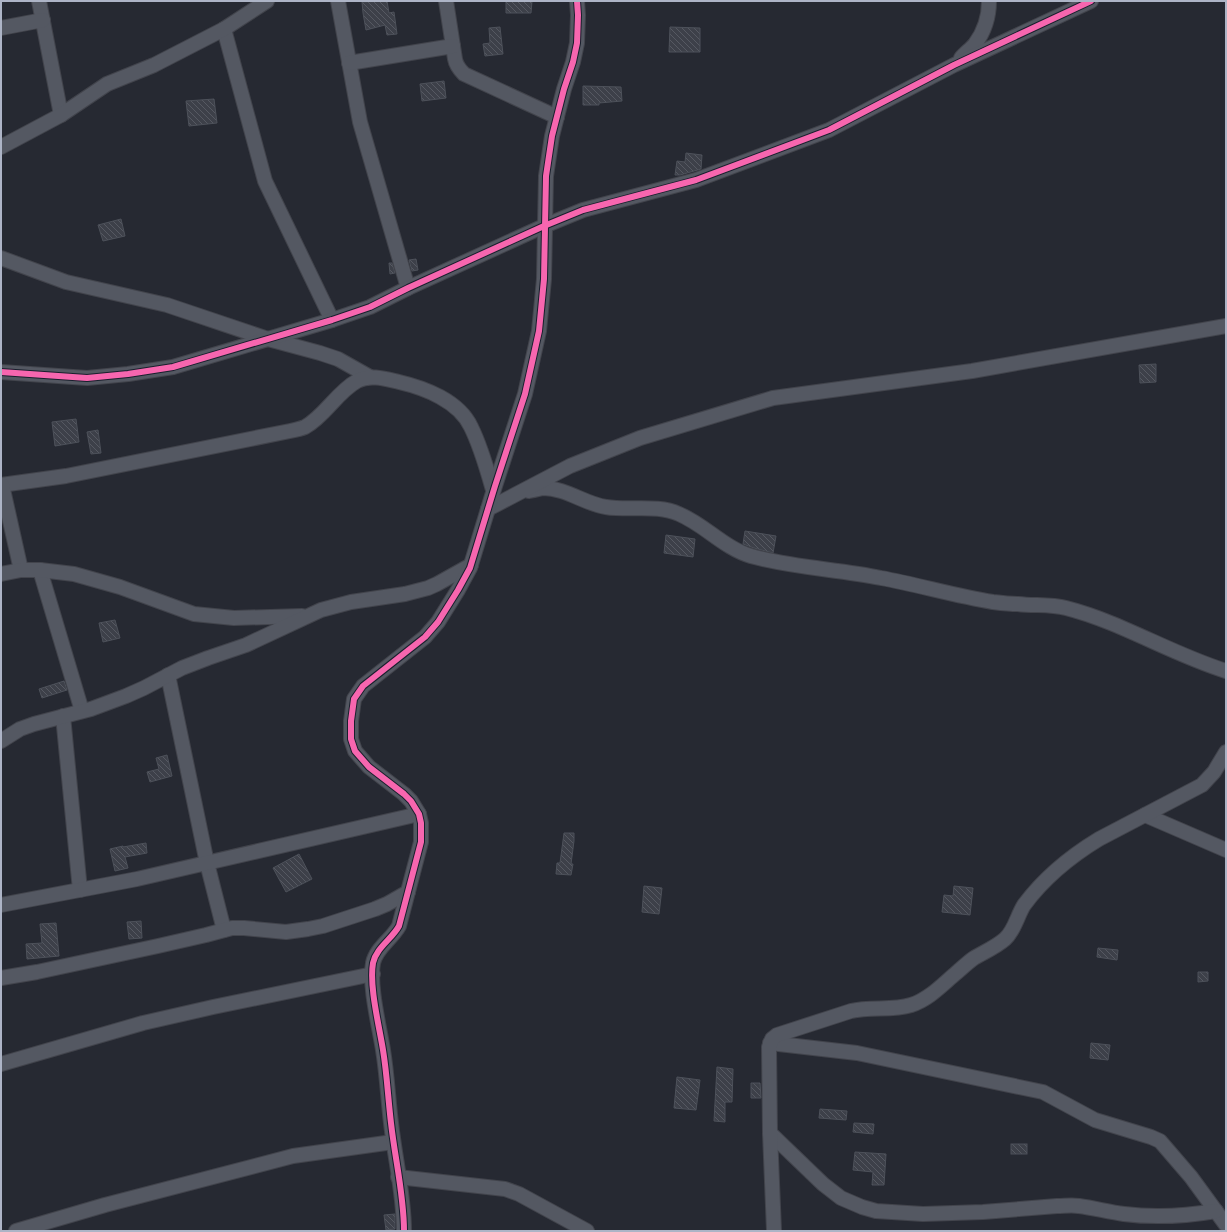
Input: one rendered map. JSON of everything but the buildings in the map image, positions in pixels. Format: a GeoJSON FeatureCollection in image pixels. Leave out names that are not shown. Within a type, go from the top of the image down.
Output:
{"type":"FeatureCollection","features":[{"type":"Feature","properties":{"kind":"street"},"geometry":{"type":"LineString","coordinates":[[39,1],[61,115]]}},
{"type":"Feature","properties":{"kind":"street"},"geometry":{"type":"LineString","coordinates":[[1,147],[61,115],[108,84],[154,65],[224,29],[266,1]]}},
{"type":"Feature","properties":{"kind":"street"},"geometry":{"type":"LineString","coordinates":[[338,1],[360,122],[408,288]]}},
{"type":"Feature","properties":{"kind":"street"},"geometry":{"type":"LineString","coordinates":[[446,1],[456,65],[464,74],[557,118]]}},
{"type":"Feature","properties":{"kind":"street"},"geometry":{"type":"LineString","coordinates":[[404,1231],[404,1210],[398,1177],[384,1052],[373,990],[373,962],[376,954],[396,932],[399,926],[421,842],[422,823],[419,814],[404,794],[369,767],[355,751],[352,739],[351,721],[354,699],[362,686],[425,637],[438,622],[458,590],[471,565],[493,490],[525,394],[539,331],[544,279],[546,176],[552,136],[577,43],[577,1]]}},
{"type":"Feature","properties":{"kind":"street"},"geometry":{"type":"LineString","coordinates":[[954,65],[975,44],[989,14],[990,1]]}},
{"type":"Feature","properties":{"kind":"street"},"geometry":{"type":"LineString","coordinates":[[1,372],[87,378],[128,374],[173,366],[332,320],[370,307],[544,226],[583,210],[696,180],[829,130],[954,65],[1091,1]]}},
{"type":"Feature","properties":{"kind":"street"},"geometry":{"type":"LineString","coordinates":[[1,28],[43,20]]}},
{"type":"Feature","properties":{"kind":"street"},"geometry":{"type":"LineString","coordinates":[[224,29],[265,181],[332,320]]}},
{"type":"Feature","properties":{"kind":"street"},"geometry":{"type":"LineString","coordinates":[[349,63],[453,46]]}},
{"type":"Feature","properties":{"kind":"street"},"geometry":{"type":"LineString","coordinates":[[1,258],[66,282],[168,305],[268,339],[320,353],[338,359],[370,377]]}},
{"type":"Feature","properties":{"kind":"street"},"geometry":{"type":"LineString","coordinates":[[488,509],[570,466],[640,438],[773,398],[972,371],[1226,326]]}},
{"type":"Feature","properties":{"kind":"street"},"geometry":{"type":"LineString","coordinates":[[21,570],[1,485],[66,476],[304,427],[315,419],[348,387],[359,380],[370,377],[384,378],[417,386],[443,398],[462,414],[471,426],[482,453],[493,490]]}},
{"type":"Feature","properties":{"kind":"street"},"geometry":{"type":"LineString","coordinates":[[518,493],[543,488],[569,494],[590,503],[607,507],[665,510],[678,513],[688,518],[732,548],[749,555],[777,562],[881,578],[991,601],[1065,608],[1101,620],[1226,671]]}},
{"type":"Feature","properties":{"kind":"street"},"geometry":{"type":"LineString","coordinates":[[1,741],[20,729],[82,711],[126,696],[191,664],[252,643],[308,616],[333,606],[405,594],[428,588],[471,565]]}},
{"type":"Feature","properties":{"kind":"street"},"geometry":{"type":"LineString","coordinates":[[1,574],[21,570],[58,571],[81,576],[120,588],[194,614],[234,618],[308,616]]}},
{"type":"Feature","properties":{"kind":"street"},"geometry":{"type":"LineString","coordinates":[[40,570],[82,711]]}},
{"type":"Feature","properties":{"kind":"street"},"geometry":{"type":"LineString","coordinates":[[168,675],[207,863],[224,930]]}},
{"type":"Feature","properties":{"kind":"street"},"geometry":{"type":"LineString","coordinates":[[63,716],[80,890]]}},
{"type":"Feature","properties":{"kind":"street"},"geometry":{"type":"LineString","coordinates":[[774,1231],[770,1134],[769,1048],[770,1043],[777,1035],[851,1010],[902,1007],[911,1005],[926,998],[973,959],[1005,939],[1012,930],[1024,906],[1031,897],[1050,876],[1067,862],[1085,848],[1202,785],[1220,772],[1226,752]]}},
{"type":"Feature","properties":{"kind":"street"},"geometry":{"type":"LineString","coordinates":[[1,905],[137,879],[419,814]]}},
{"type":"Feature","properties":{"kind":"street"},"geometry":{"type":"LineString","coordinates":[[1145,815],[1226,850]]}},
{"type":"Feature","properties":{"kind":"street"},"geometry":{"type":"LineString","coordinates":[[1,978],[88,961],[238,927],[286,932],[323,926],[375,909],[408,892]]}},
{"type":"Feature","properties":{"kind":"street"},"geometry":{"type":"LineString","coordinates":[[1,1064],[150,1022],[213,1007],[373,974]]}},
{"type":"Feature","properties":{"kind":"street"},"geometry":{"type":"LineString","coordinates":[[770,1043],[857,1053],[1042,1092],[1095,1120],[1160,1141],[1191,1177],[1226,1225]]}},
{"type":"Feature","properties":{"kind":"street"},"geometry":{"type":"LineString","coordinates":[[770,1134],[823,1184],[841,1198],[876,1211],[931,1214],[983,1212],[1057,1206],[1079,1206],[1144,1216],[1192,1215],[1216,1211]]}},
{"type":"Feature","properties":{"kind":"street"},"geometry":{"type":"LineString","coordinates":[[16,1231],[120,1201],[293,1156],[394,1142]]}},
{"type":"Feature","properties":{"kind":"street"},"geometry":{"type":"LineString","coordinates":[[398,1177],[505,1189],[519,1194],[587,1231]]}},
{"type":"Feature","properties":{"kind":"cycle path"},"geometry":{"type":"LineString","coordinates":[[404,1231],[401,1190],[391,1123],[384,1059],[373,994],[372,972],[373,963],[377,953],[399,926],[421,842],[421,823],[419,814],[411,801],[369,767],[355,751],[351,739],[351,721],[354,699],[363,686],[425,637],[438,622],[470,568],[525,394],[539,331],[544,279],[546,176],[552,136],[577,43],[577,1]]}},
{"type":"Feature","properties":{"kind":"cycle path"},"geometry":{"type":"LineString","coordinates":[[1,372],[87,378],[128,374],[173,367],[332,320],[370,307],[544,226],[583,210],[696,180],[829,130],[954,65],[1091,1]]}}]}
